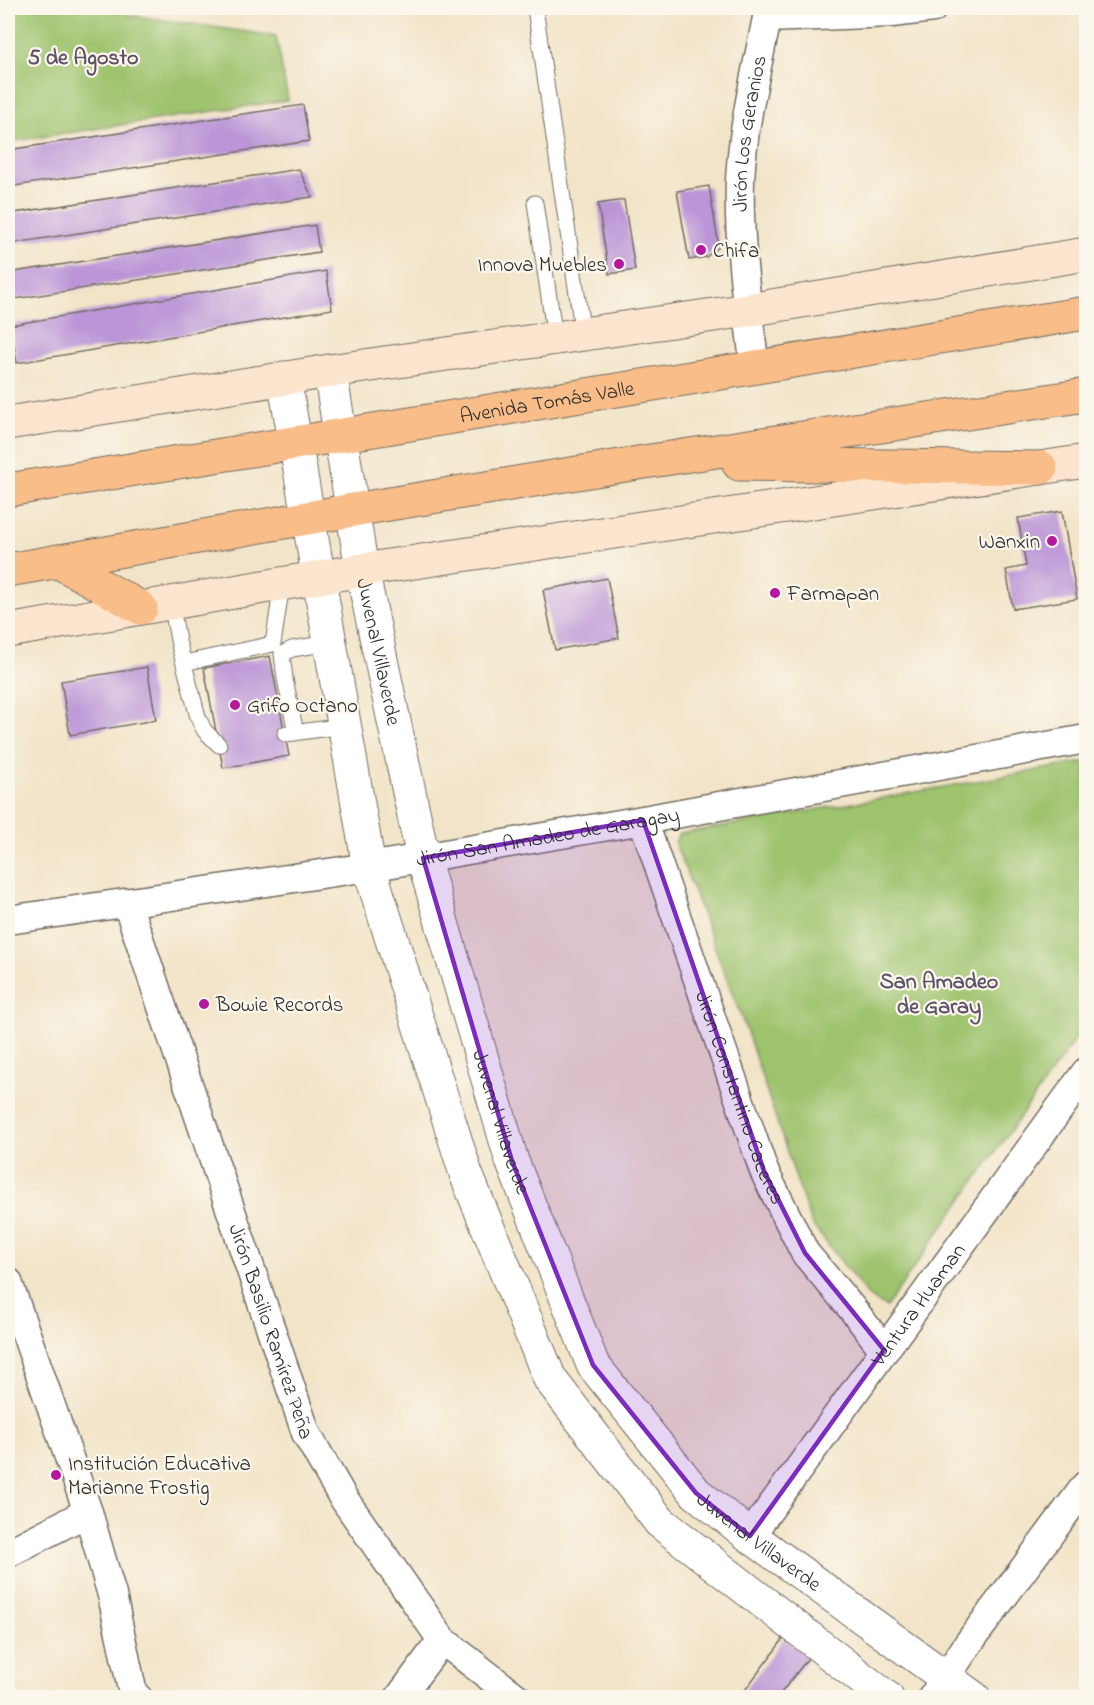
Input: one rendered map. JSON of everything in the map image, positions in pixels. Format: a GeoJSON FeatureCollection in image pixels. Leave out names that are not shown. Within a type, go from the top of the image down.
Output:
{"type":"FeatureCollection","features":[{"type":"Feature","properties":{"kind":"main road"},"geometry":{"type":"LineString","coordinates":[[8,423],[284,378],[748,310],[1086,254]]}},
{"type":"Feature","properties":{"kind":"main road","name":"Avenida Tomás Valle"},"geometry":{"type":"LineString","coordinates":[[8,486],[294,443],[1086,313]]}},
{"type":"Feature","properties":{"kind":"main road"},"geometry":{"type":"LineString","coordinates":[[8,570],[644,462],[1086,395]]}},
{"type":"Feature","properties":{"kind":"main road"},"geometry":{"type":"LineString","coordinates":[[8,631],[362,570],[1086,461]]}},
{"type":"Feature","properties":{"kind":"main road"},"geometry":{"type":"LineString","coordinates":[[644,462],[1041,468]]}},
{"type":"Feature","properties":{"kind":"main road"},"geometry":{"type":"LineString","coordinates":[[57,561],[156,606]]}},
{"type":"Feature","properties":{"kind":"street"},"geometry":{"type":"LineString","coordinates":[[768,13],[892,12],[933,8]]}},
{"type":"Feature","properties":{"kind":"street","name":"Jirón Los Geranios"},"geometry":{"type":"LineString","coordinates":[[755,368],[741,225],[740,180],[745,128],[768,13]]}},
{"type":"Feature","properties":{"kind":"street","name":"Juvenal Villaverde"},"geometry":{"type":"LineString","coordinates":[[330,371],[362,570],[423,858],[512,1161],[593,1365],[696,1493],[939,1687],[975,1698]]}},
{"type":"Feature","properties":{"kind":"street"},"geometry":{"type":"LineString","coordinates":[[284,378],[369,867],[466,1174],[550,1379],[660,1522],[887,1698]]}},
{"type":"Feature","properties":{"kind":"street","name":"Jirón San Amadeo de Garagay"},"geometry":{"type":"LineString","coordinates":[[8,920],[423,858],[1086,739]]}},
{"type":"Feature","properties":{"kind":"street","name":"Jirón Constantino Caceres"},"geometry":{"type":"LineString","coordinates":[[643,820],[764,1171],[805,1253],[884,1350]]}},
{"type":"Feature","properties":{"kind":"street","name":"Jirón Basilio Ramírez Peña"},"geometry":{"type":"LineString","coordinates":[[127,903],[306,1433],[342,1496],[442,1640],[517,1698]]}},
{"type":"Feature","properties":{"kind":"street","name":"Ventura Huaman"},"geometry":{"type":"LineString","coordinates":[[750,1536],[1086,1072]]}},
{"type":"Feature","properties":{"kind":"street"},"geometry":{"type":"LineString","coordinates":[[8,1282],[88,1512],[112,1595],[134,1696]]}},
{"type":"Feature","properties":{"kind":"street"},"geometry":{"type":"LineString","coordinates":[[939,1687],[968,1644],[1086,1485]]}},
{"type":"Feature","properties":{"kind":"street"},"geometry":{"type":"LineString","coordinates":[[8,1553],[88,1512]]}},
{"type":"Feature","properties":{"kind":"street"},"geometry":{"type":"LineString","coordinates":[[399,1698],[442,1640]]}},
{"type":"Feature","properties":{"kind":"lane"},"geometry":{"type":"LineString","coordinates":[[535,8],[569,336]]}},
{"type":"Feature","properties":{"kind":"lane"},"geometry":{"type":"LineString","coordinates":[[535,203],[569,336]]}},
{"type":"Feature","properties":{"kind":"lane"},"geometry":{"type":"LineString","coordinates":[[282,584],[277,649],[285,679],[290,733],[344,726]]}},
{"type":"Feature","properties":{"kind":"lane"},"geometry":{"type":"LineString","coordinates":[[156,606],[184,663],[198,717],[204,730],[219,745]]}},
{"type":"Feature","properties":{"kind":"lane"},"geometry":{"type":"LineString","coordinates":[[184,663],[329,643]]}},
{"type":"Feature","properties":{"kind":"highlighted area"},"geometry":{"type":"Polygon","coordinates":[[[643,820],[764,1171],[805,1253],[884,1350],[750,1536],[696,1493],[593,1365],[512,1161],[423,858],[643,820]]]}},
{"type":"Feature","properties":{"kind":"green space"},"geometry":{"type":"Polygon","coordinates":[[[8,8],[126,8],[128,15],[276,36],[288,100],[8,142],[8,8]]]}},
{"type":"Feature","properties":{"kind":"green space"},"geometry":{"type":"Polygon","coordinates":[[[1086,763],[1085,1025],[886,1307],[870,1298],[811,1223],[747,1032],[675,842],[679,834],[1086,763]]]}},
{"type":"Feature","properties":{"kind":"building"},"geometry":{"type":"Polygon","coordinates":[[[303,105],[309,141],[8,187],[8,150],[303,105]]]}},
{"type":"Feature","properties":{"kind":"building"},"geometry":{"type":"Polygon","coordinates":[[[299,169],[312,197],[8,244],[8,214],[299,169]]]}},
{"type":"Feature","properties":{"kind":"building"},"geometry":{"type":"Polygon","coordinates":[[[709,186],[719,247],[706,257],[689,260],[677,191],[709,186]]]}},
{"type":"Feature","properties":{"kind":"building"},"geometry":{"type":"Polygon","coordinates":[[[624,200],[635,270],[609,274],[598,204],[624,200]]]}},
{"type":"Feature","properties":{"kind":"building"},"geometry":{"type":"Polygon","coordinates":[[[315,225],[319,252],[8,300],[8,273],[315,225]]]}},
{"type":"Feature","properties":{"kind":"building"},"geometry":{"type":"Polygon","coordinates":[[[326,271],[332,309],[17,363],[10,325],[326,271]]]}},
{"type":"Feature","properties":{"kind":"building"},"geometry":{"type":"Polygon","coordinates":[[[1062,511],[1077,599],[1013,609],[1006,570],[1026,566],[1018,518],[1062,511]]]}},
{"type":"Feature","properties":{"kind":"building"},"geometry":{"type":"Polygon","coordinates":[[[607,578],[619,638],[555,650],[543,590],[607,578]]]}},
{"type":"Feature","properties":{"kind":"building"},"geometry":{"type":"Polygon","coordinates":[[[270,656],[289,756],[223,768],[204,668],[270,656]]]}},
{"type":"Feature","properties":{"kind":"building"},"geometry":{"type":"Polygon","coordinates":[[[147,667],[156,720],[70,735],[61,681],[147,667]]]}},
{"type":"Feature","properties":{"kind":"building"},"geometry":{"type":"Polygon","coordinates":[[[784,1638],[809,1657],[777,1698],[739,1698],[784,1638]]]}},
{"type":"Feature","properties":{"kind":"place","name":"Chifa"},"geometry":{"type":"Point","coordinates":[701,250]}},
{"type":"Feature","properties":{"kind":"place","name":"Innova Muebles"},"geometry":{"type":"Point","coordinates":[619,264]}},
{"type":"Feature","properties":{"kind":"place","name":"Wanxin"},"geometry":{"type":"Point","coordinates":[1052,541]}},
{"type":"Feature","properties":{"kind":"place","name":"Farmapan"},"geometry":{"type":"Point","coordinates":[775,593]}},
{"type":"Feature","properties":{"kind":"place","name":"Grifo Octano"},"geometry":{"type":"Point","coordinates":[235,705]}},
{"type":"Feature","properties":{"kind":"place","name":"Bowie Records"},"geometry":{"type":"Point","coordinates":[204,1004]}},
{"type":"Feature","properties":{"kind":"place","name":"Institución Educativa Marianne Frostig"},"geometry":{"type":"Point","coordinates":[56,1475]}},
{"type":"Feature","properties":{"kind":"district","name":"5 de Agosto"},"geometry":{"type":"Point","coordinates":[83,56]}},
{"type":"Feature","properties":{"kind":"district","name":"San Amadeo de Garay"},"geometry":{"type":"Point","coordinates":[939,992]}}]}
